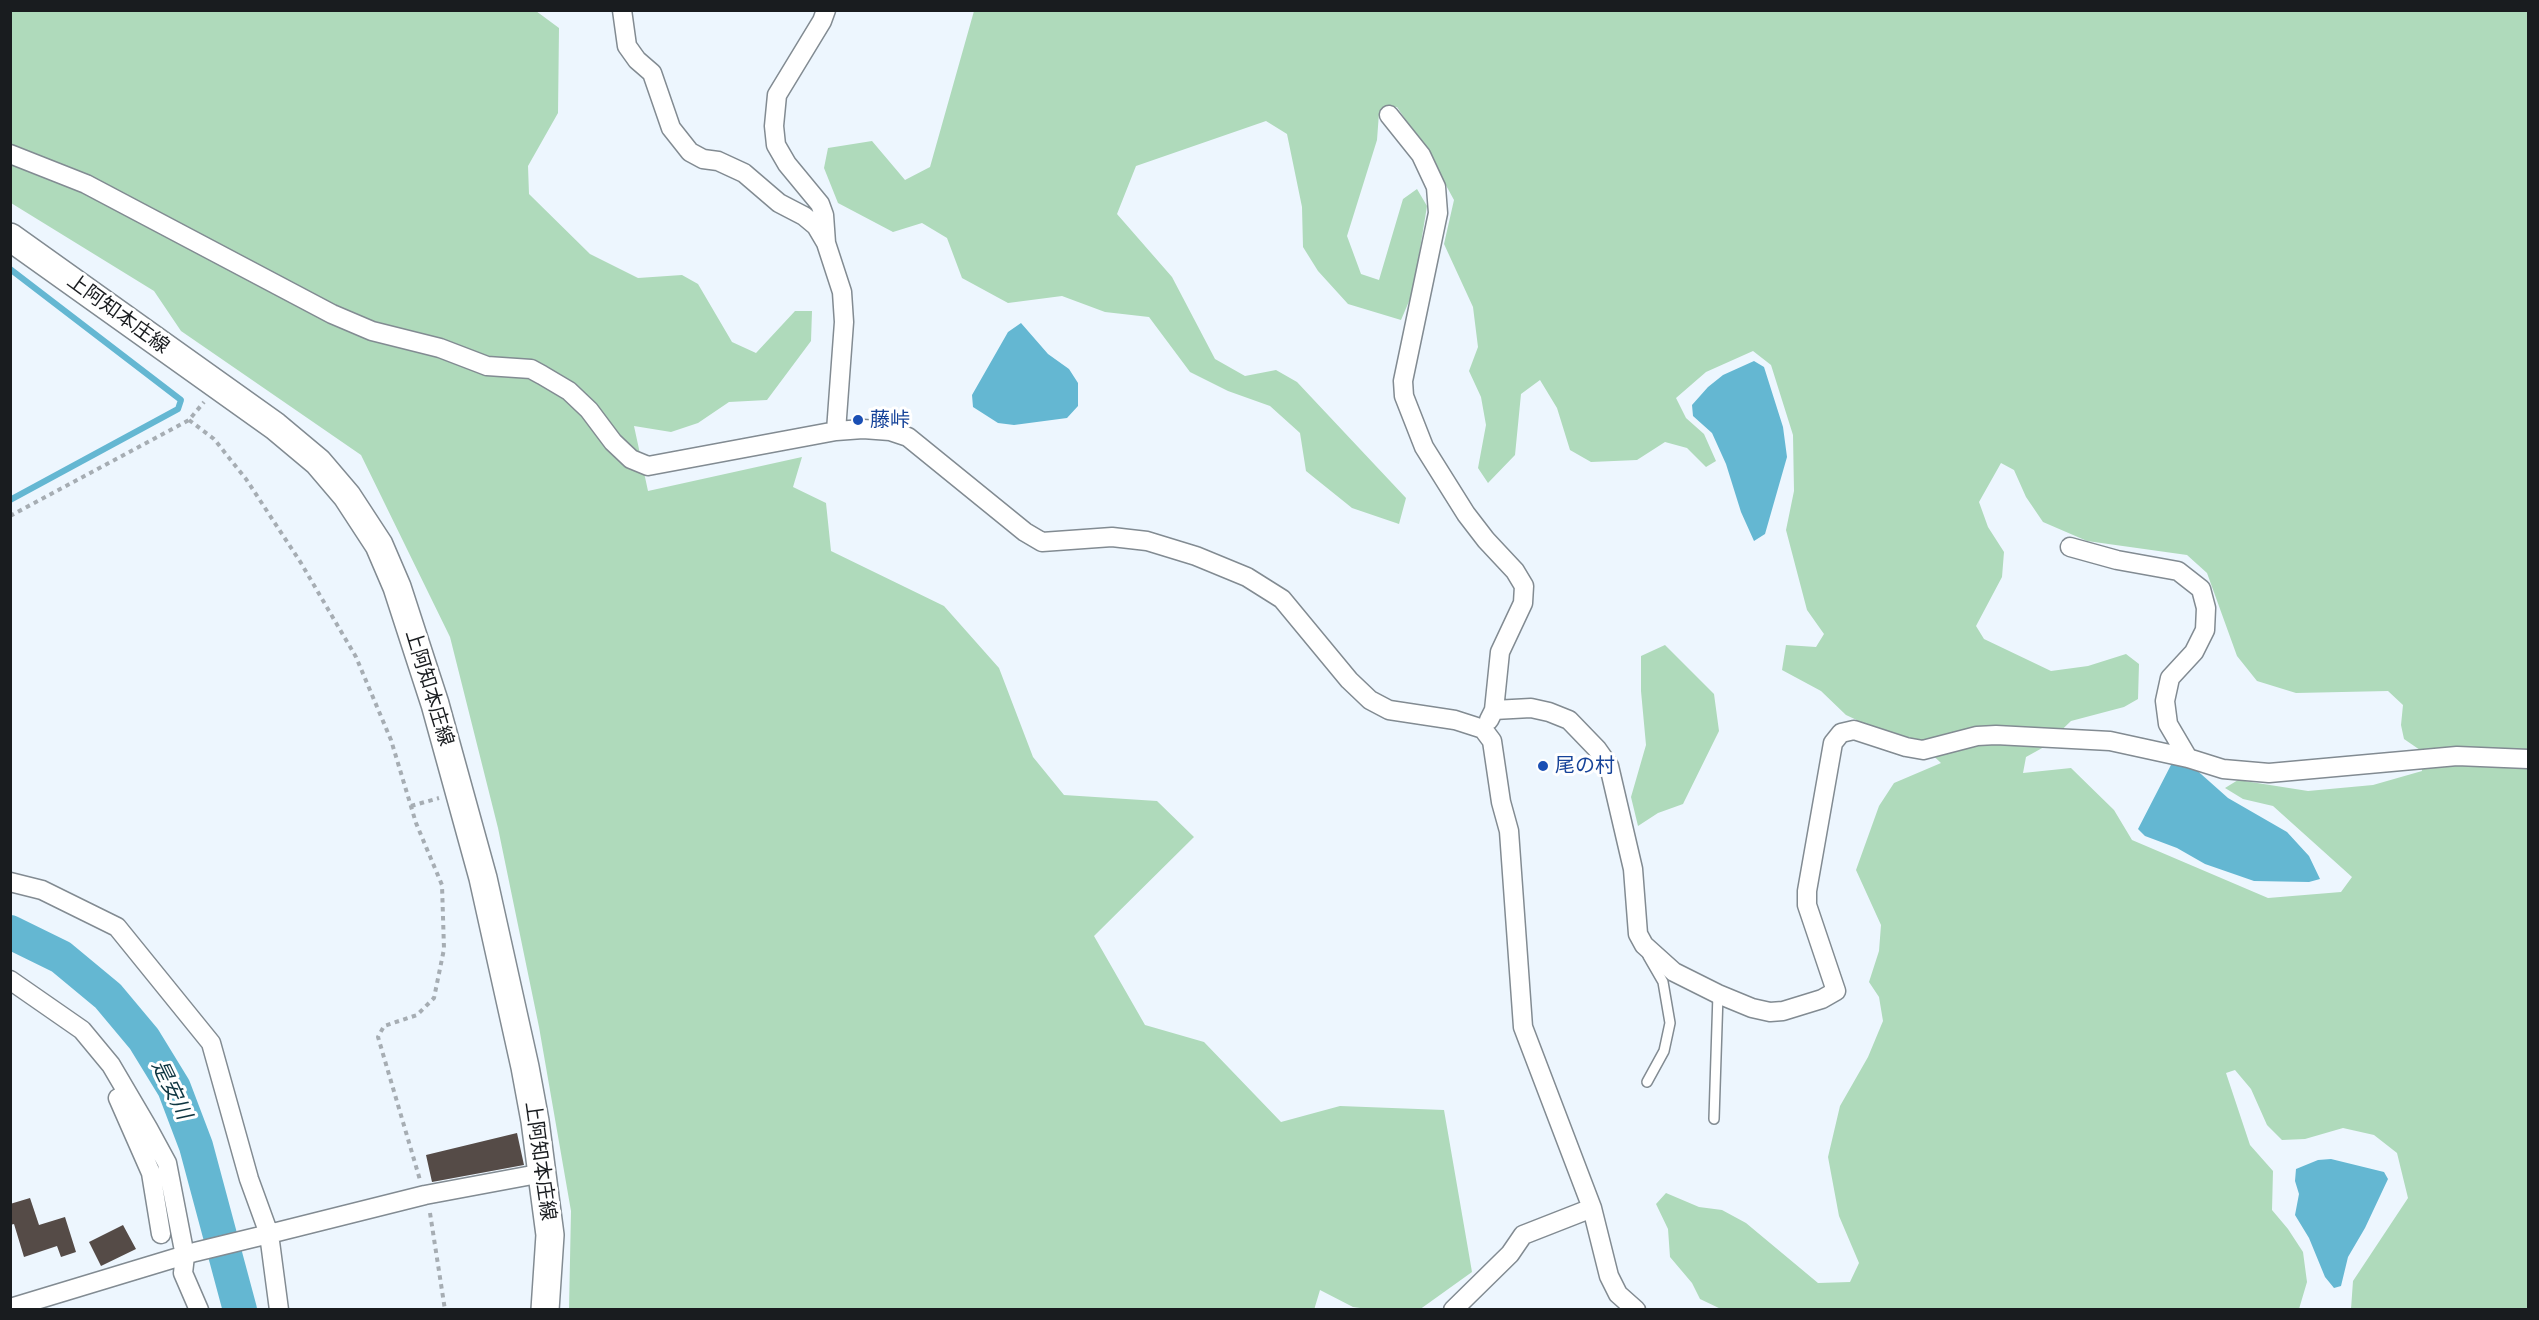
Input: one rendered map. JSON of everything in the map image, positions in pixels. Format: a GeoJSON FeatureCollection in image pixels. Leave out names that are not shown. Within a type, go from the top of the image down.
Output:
{"type":"FeatureCollection","features":[{"type":"Feature","properties":{"kind":"main road","name":"上阿知本庄線"},"geometry":{"type":"LineString","coordinates":[[10,237],[275,426],[318,462],[347,496],[372,535],[398,587],[435,704],[483,878],[525,1067],[543,1173],[550,1235],[545,1310]]}},
{"type":"Feature","properties":{"kind":"street"},"geometry":{"type":"LineString","coordinates":[[622,10],[627,46],[637,60],[651,73],[671,128],[690,152],[703,159],[717,161],[744,173],[779,203],[804,216],[816,226],[826,243],[842,292],[844,322],[836,431]]}},
{"type":"Feature","properties":{"kind":"street"},"geometry":{"type":"LineString","coordinates":[[826,10],[822,21],[777,95],[774,126],[776,145],[787,164],[820,204],[824,214],[826,243]]}},
{"type":"Feature","properties":{"kind":"street"},"geometry":{"type":"LineString","coordinates":[[1389,115],[1421,155],[1436,187],[1438,213],[1405,369],[1404,396],[1424,447],[1466,514],[1515,571],[1524,586],[1523,603],[1500,652],[1494,710],[1483,729]]}},
{"type":"Feature","properties":{"kind":"street"},"geometry":{"type":"LineString","coordinates":[[10,154],[86,184],[332,314],[372,331],[440,348],[487,366],[531,369],[569,391],[589,410],[613,442],[631,459],[648,466],[836,431],[863,429],[890,431],[908,437],[1025,532],[1042,542],[1112,537],[1148,541],[1196,556],[1247,577],[1282,599],[1349,680],[1370,700],[1389,710],[1455,720],[1483,729],[1492,741],[1501,802],[1509,831],[1523,1027],[1592,1208],[1609,1276],[1618,1294],[1636,1310]]}},
{"type":"Feature","properties":{"kind":"street"},"geometry":{"type":"LineString","coordinates":[[2070,547],[2117,560],[2178,571],[2201,589],[2206,608],[2205,630],[2194,652],[2170,678],[2165,701],[2168,724],[2188,758]]}},
{"type":"Feature","properties":{"kind":"street"},"geometry":{"type":"LineString","coordinates":[[1494,710],[1531,708],[1549,712],[1569,720],[1597,748],[1609,766],[1633,869],[1638,934],[1644,945],[1674,972],[1718,994],[1770,1012],[1803,1005],[1836,991],[1807,905],[1807,891],[1833,743],[1840,733],[1854,730],[1906,747],[1923,750],[1977,736],[2054,736],[2109,741],[2188,758],[2223,769],[2269,773],[2457,756],[2529,759]]}},
{"type":"Feature","properties":{"kind":"street"},"geometry":{"type":"LineString","coordinates":[[10,882],[50,894],[117,927],[211,1043],[249,1179],[279,1310]]}},
{"type":"Feature","properties":{"kind":"street"},"geometry":{"type":"LineString","coordinates":[[10,970],[52,994],[88,1021],[113,1048],[109,1078],[151,1173],[161,1234]]}},
{"type":"Feature","properties":{"kind":"street"},"geometry":{"type":"LineString","coordinates":[[10,980],[82,1030],[111,1065],[167,1163],[190,1254],[183,1274],[199,1310]]}},
{"type":"Feature","properties":{"kind":"street"},"geometry":{"type":"LineString","coordinates":[[10,1308],[190,1254],[425,1195],[543,1173]]}},
{"type":"Feature","properties":{"kind":"street"},"geometry":{"type":"LineString","coordinates":[[1453,1310],[1509,1254],[1523,1235],[1592,1208]]}},
{"type":"Feature","properties":{"kind":"lane"},"geometry":{"type":"LineString","coordinates":[[1644,945],[1649,959],[1663,982],[1670,1023],[1664,1051],[1647,1082]]}},
{"type":"Feature","properties":{"kind":"lane"},"geometry":{"type":"LineString","coordinates":[[1714,1119],[1718,994]]}},
{"type":"Feature","properties":{"kind":"path"},"geometry":{"type":"LineString","coordinates":[[10,516],[189,420],[216,384]]}},
{"type":"Feature","properties":{"kind":"path"},"geometry":{"type":"LineString","coordinates":[[189,420],[214,439],[246,479],[301,563],[356,657],[391,740],[416,823],[442,885],[444,949],[434,998],[417,1015],[384,1026],[378,1037],[433,1224],[445,1310]]}},
{"type":"Feature","properties":{"kind":"green space"},"geometry":{"type":"Polygon","coordinates":[[[11,11],[536,11],[559,28],[558,113],[528,166],[529,194],[590,254],[638,278],[682,275],[698,284],[732,342],[756,353],[795,311],[812,311],[811,341],[767,400],[729,402],[698,423],[671,432],[634,426],[648,491],[802,457],[793,487],[826,503],[831,551],[944,606],[999,668],[1033,757],[1064,795],[1157,801],[1194,837],[1094,936],[1145,1025],[1204,1042],[1281,1122],[1340,1106],[1444,1110],[1472,1272],[1419,1310],[1375,1310],[1353,1307],[1320,1290],[1314,1310],[569,1309],[571,1211],[539,1027],[498,828],[450,637],[361,455],[181,331],[154,291],[11,203],[11,11]]]}},
{"type":"Feature","properties":{"kind":"green space"},"geometry":{"type":"Polygon","coordinates":[[[974,11],[2528,11],[2528,1309],[2351,1309],[2353,1281],[2408,1198],[2397,1153],[2374,1135],[2343,1128],[2305,1139],[2282,1140],[2267,1125],[2251,1089],[2235,1070],[2226,1073],[2250,1145],[2273,1171],[2272,1210],[2303,1252],[2307,1282],[2299,1309],[1723,1310],[1700,1299],[1692,1283],[1670,1257],[1668,1229],[1656,1204],[1666,1193],[1699,1207],[1722,1210],[1746,1223],[1818,1283],[1850,1282],[1859,1263],[1839,1216],[1828,1157],[1840,1106],[1868,1057],[1883,1021],[1879,997],[1869,982],[1879,951],[1881,925],[1856,870],[1879,806],[1894,783],[1941,763],[1922,745],[1893,737],[1846,715],[1821,691],[1782,670],[1786,645],[1816,647],[1824,634],[1807,610],[1786,530],[1794,491],[1793,435],[1771,365],[1753,351],[1706,372],[1676,398],[1686,418],[1704,434],[1716,461],[1706,467],[1687,448],[1665,442],[1637,460],[1591,462],[1570,450],[1557,408],[1540,380],[1521,394],[1515,455],[1488,483],[1478,468],[1486,425],[1481,397],[1469,371],[1478,347],[1473,307],[1444,244],[1454,200],[1430,156],[1397,107],[1379,113],[1377,140],[1347,236],[1361,274],[1379,280],[1403,199],[1417,189],[1427,206],[1413,292],[1401,320],[1348,304],[1318,271],[1303,247],[1302,207],[1287,134],[1266,121],[1136,166],[1117,214],[1172,277],[1215,359],[1245,376],[1276,370],[1297,382],[1406,498],[1399,524],[1352,508],[1306,471],[1300,433],[1270,406],[1228,391],[1190,372],[1149,317],[1105,312],[1062,296],[1008,303],[962,278],[947,238],[922,223],[893,232],[838,203],[824,168],[828,148],[872,141],[905,180],[930,167],[974,11]],[[2001,463],[1979,502],[1988,527],[2004,552],[2002,577],[1976,626],[1984,639],[2051,671],[2088,666],[2126,654],[2139,664],[2138,699],[2124,707],[2071,721],[2044,747],[2026,757],[2023,773],[2071,768],[2114,810],[2132,840],[2268,898],[2341,892],[2352,877],[2273,806],[2243,799],[2225,788],[2238,780],[2308,791],[2373,785],[2422,771],[2420,750],[2404,739],[2401,725],[2403,705],[2388,691],[2296,693],[2257,681],[2237,656],[2207,573],[2187,555],[2087,541],[2043,522],[2026,497],[2014,470],[2001,463]]]}},
{"type":"Feature","properties":{"kind":"green space"},"geometry":{"type":"Polygon","coordinates":[[[1665,645],[1714,694],[1719,731],[1683,804],[1658,813],[1638,826],[1631,797],[1646,745],[1641,691],[1641,656],[1665,645]]]}},
{"type":"Feature","properties":{"kind":"water"},"geometry":{"type":"Polygon","coordinates":[[[1021,323],[1048,354],[1069,369],[1078,383],[1078,406],[1067,418],[1014,425],[998,423],[973,407],[972,395],[1008,332],[1021,323]]]}},
{"type":"Feature","properties":{"kind":"water"},"geometry":{"type":"Polygon","coordinates":[[[1754,361],[1764,367],[1783,427],[1787,457],[1765,534],[1754,541],[1741,512],[1726,464],[1712,433],[1693,416],[1692,405],[1708,387],[1723,375],[1754,361]]]}},
{"type":"Feature","properties":{"kind":"water"},"geometry":{"type":"Polygon","coordinates":[[[2172,763],[2192,766],[2228,798],[2287,832],[2309,856],[2320,879],[2309,882],[2254,881],[2205,864],[2177,848],[2145,836],[2138,829],[2172,763]]]}},
{"type":"Feature","properties":{"kind":"water"},"geometry":{"type":"Polygon","coordinates":[[[2331,1159],[2384,1172],[2388,1179],[2365,1228],[2348,1257],[2341,1286],[2334,1288],[2325,1277],[2309,1238],[2295,1215],[2299,1194],[2295,1181],[2296,1169],[2318,1160],[2331,1159]]]}},
{"type":"Feature","properties":{"kind":"building"},"geometry":{"type":"Polygon","coordinates":[[[517,1133],[524,1165],[432,1182],[426,1155],[517,1133]]]}},
{"type":"Feature","properties":{"kind":"building"},"geometry":{"type":"Polygon","coordinates":[[[30,1198],[39,1225],[65,1217],[76,1252],[61,1257],[57,1246],[24,1257],[14,1224],[10,1225],[10,1204],[30,1198]]]}},
{"type":"Feature","properties":{"kind":"building"},"geometry":{"type":"Polygon","coordinates":[[[123,1225],[136,1249],[101,1266],[89,1242],[123,1225]]]}},
{"type":"Feature","properties":{"kind":"waterway"},"geometry":{"type":"LineString","coordinates":[[10,269],[181,400],[178,409],[10,500]]}},
{"type":"Feature","properties":{"kind":"waterway","name":"是安川"},"geometry":{"type":"LineString","coordinates":[[10,932],[61,957],[108,996],[144,1039],[174,1088],[196,1146],[240,1310]]}},
{"type":"Feature","properties":{"kind":"place","name":"藤峠"},"geometry":{"type":"Point","coordinates":[858,420]}},
{"type":"Feature","properties":{"kind":"place","name":"尾の村"},"geometry":{"type":"Point","coordinates":[1543,766]}}]}
